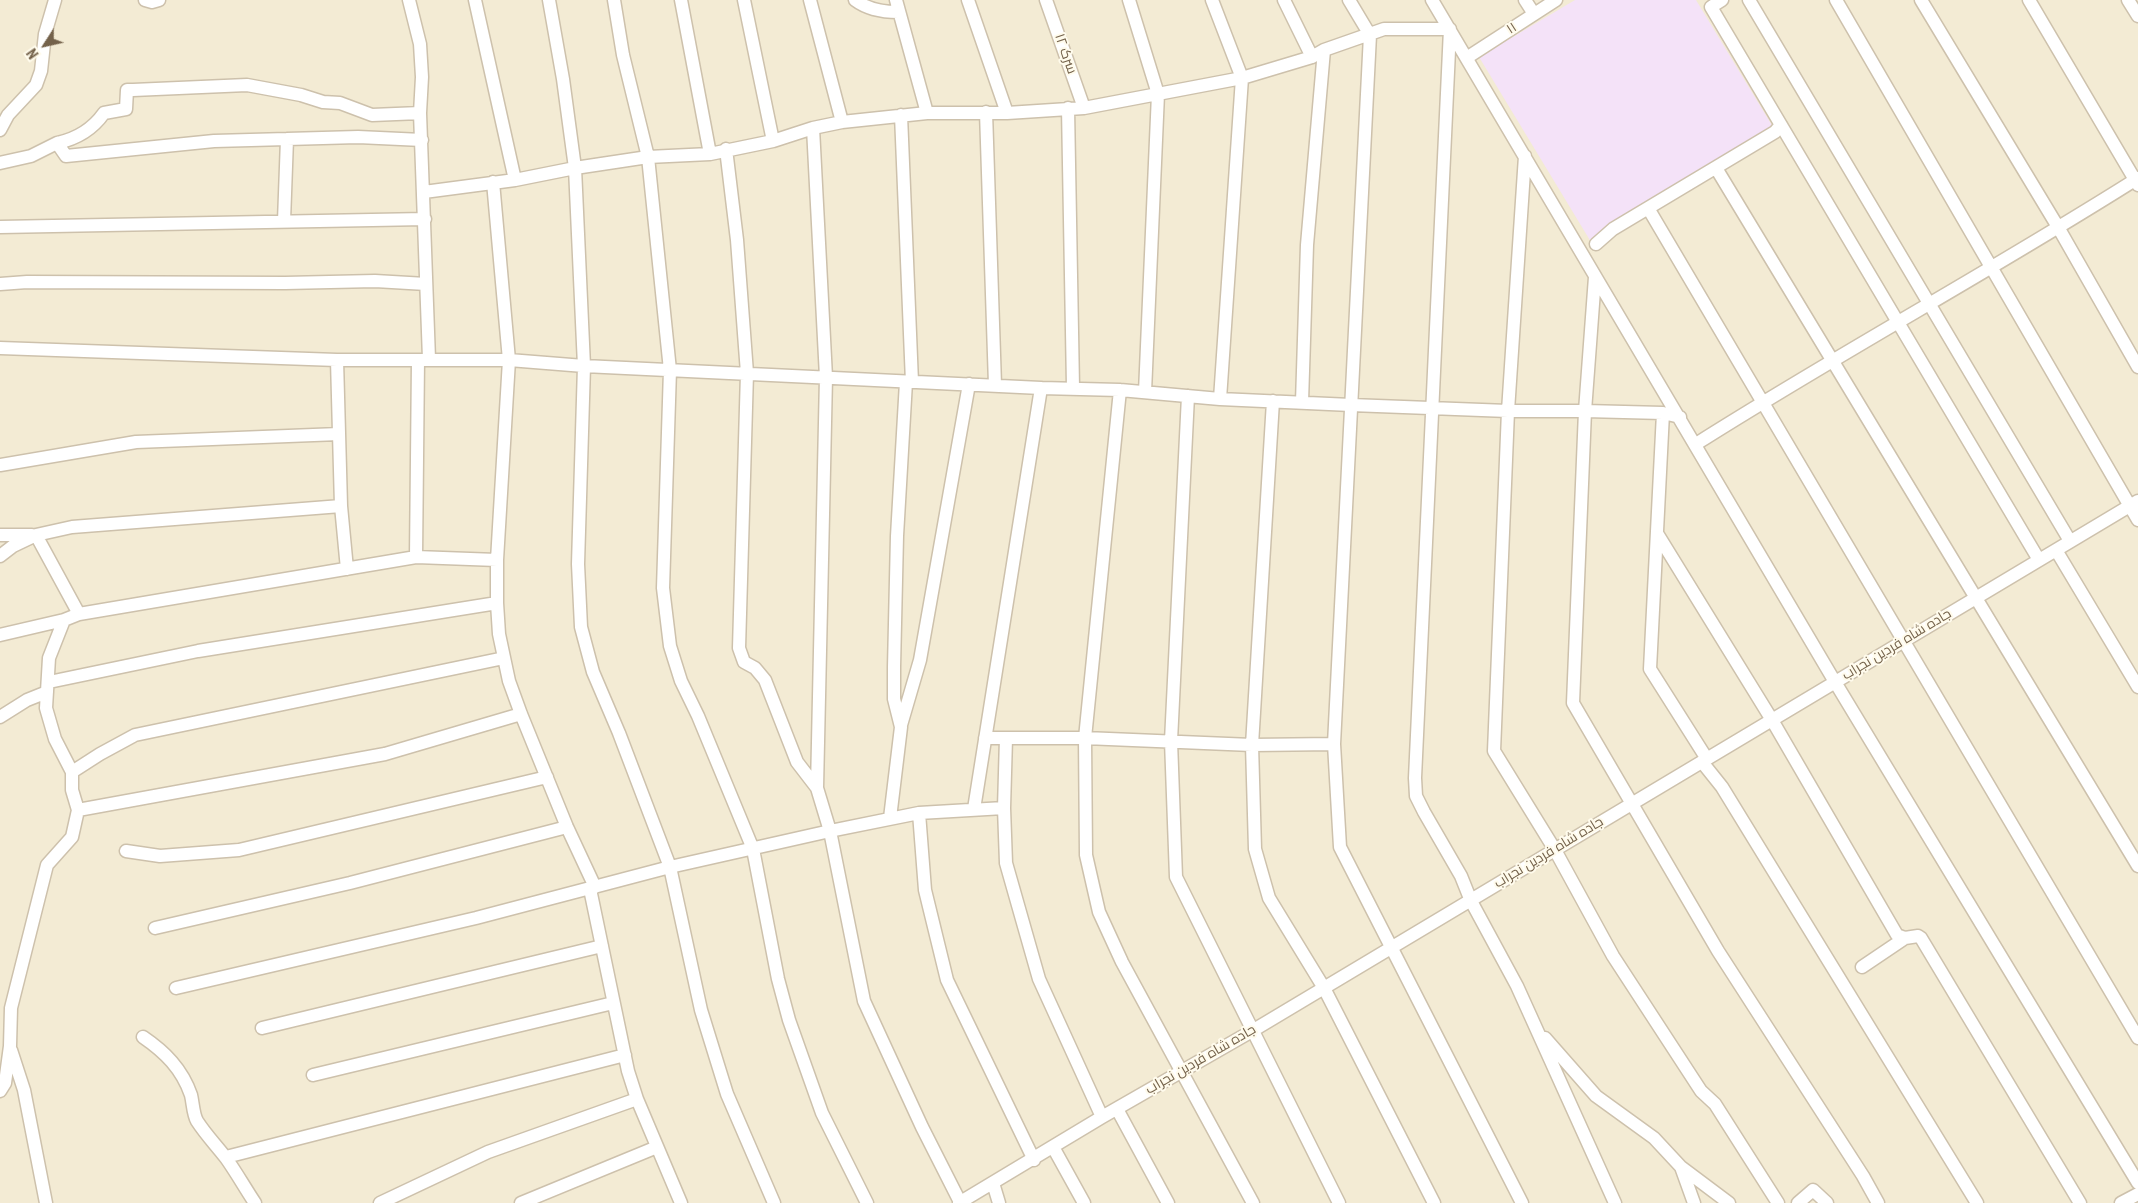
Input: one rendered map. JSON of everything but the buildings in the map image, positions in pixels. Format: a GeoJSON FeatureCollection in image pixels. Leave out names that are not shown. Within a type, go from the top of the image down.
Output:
{"type":"FeatureCollection","features":[{"type":"Feature","properties":{"kind":"street"},"geometry":{"type":"LineString","coordinates":[[0,130],[8,115],[36,85],[40,71],[45,34],[55,0]]}},
{"type":"Feature","properties":{"kind":"street"},"geometry":{"type":"LineString","coordinates":[[146,0],[152,2],[159,0]]}},
{"type":"Feature","properties":{"kind":"street"},"geometry":{"type":"LineString","coordinates":[[409,0],[420,44],[422,77],[420,113],[426,284],[416,557]]}},
{"type":"Feature","properties":{"kind":"street"},"geometry":{"type":"LineString","coordinates":[[476,0],[515,180]]}},
{"type":"Feature","properties":{"kind":"street"},"geometry":{"type":"LineString","coordinates":[[549,0],[563,79],[575,168],[584,366],[578,564],[581,627],[593,672],[670,867],[701,1010],[727,1094],[774,1203]]}},
{"type":"Feature","properties":{"kind":"street"},"geometry":{"type":"LineString","coordinates":[[614,0],[623,56],[648,157],[670,370],[663,588],[670,646],[681,681],[698,716],[753,849],[778,979],[789,1020],[822,1113],[867,1203]]}},
{"type":"Feature","properties":{"kind":"street"},"geometry":{"type":"LineString","coordinates":[[681,0],[710,154]]}},
{"type":"Feature","properties":{"kind":"street"},"geometry":{"type":"LineString","coordinates":[[744,0],[773,141]]}},
{"type":"Feature","properties":{"kind":"street"},"geometry":{"type":"LineString","coordinates":[[810,0],[842,122]]}},
{"type":"Feature","properties":{"kind":"street"},"geometry":{"type":"LineString","coordinates":[[855,0],[885,12],[897,6],[927,113]]}},
{"type":"Feature","properties":{"kind":"street"},"geometry":{"type":"LineString","coordinates":[[968,0],[1007,113]]}},
{"type":"Feature","properties":{"kind":"street","name":"سرک ۱۲"},"geometry":{"type":"LineString","coordinates":[[1046,0],[1084,108]]}},
{"type":"Feature","properties":{"kind":"street"},"geometry":{"type":"LineString","coordinates":[[1129,0],[1158,94],[1145,392]]}},
{"type":"Feature","properties":{"kind":"street"},"geometry":{"type":"LineString","coordinates":[[1212,0],[1242,78],[1220,399]]}},
{"type":"Feature","properties":{"kind":"street"},"geometry":{"type":"LineString","coordinates":[[1284,0],[1312,57]]}},
{"type":"Feature","properties":{"kind":"street"},"geometry":{"type":"LineString","coordinates":[[1349,0],[1370,35],[1334,744],[1340,847],[1393,947],[1522,1203]]}},
{"type":"Feature","properties":{"kind":"street"},"geometry":{"type":"LineString","coordinates":[[1432,0],[1468,57],[1595,277],[1680,417],[1835,682],[2138,1183]]}},
{"type":"Feature","properties":{"kind":"street"},"geometry":{"type":"LineString","coordinates":[[1526,0],[1534,14]]}},
{"type":"Feature","properties":{"kind":"street","name":"۱۱"},"geometry":{"type":"LineString","coordinates":[[1468,57],[1556,0]]}},
{"type":"Feature","properties":{"kind":"street"},"geometry":{"type":"LineString","coordinates":[[1722,0],[1711,7],[2039,560]]}},
{"type":"Feature","properties":{"kind":"street"},"geometry":{"type":"LineString","coordinates":[[1749,0],[2070,541]]}},
{"type":"Feature","properties":{"kind":"street"},"geometry":{"type":"LineString","coordinates":[[1836,0],[1989,267],[2134,503],[2138,520]]}},
{"type":"Feature","properties":{"kind":"street"},"geometry":{"type":"LineString","coordinates":[[1921,0],[2058,227],[2138,367]]}},
{"type":"Feature","properties":{"kind":"street"},"geometry":{"type":"LineString","coordinates":[[1696,444],[1763,401],[1834,361],[1989,267],[2137,181],[2029,0]]}},
{"type":"Feature","properties":{"kind":"street"},"geometry":{"type":"LineString","coordinates":[[2128,0],[2138,16]]}},
{"type":"Feature","properties":{"kind":"street"},"geometry":{"type":"LineString","coordinates":[[424,192],[515,180],[575,168],[648,157],[710,154],[726,149],[773,141],[813,128],[842,122],[927,113],[1007,113],[1084,108],[1242,78],[1312,57],[1324,50],[1384,29],[1450,29]]}},
{"type":"Feature","properties":{"kind":"street"},"geometry":{"type":"LineString","coordinates":[[1450,29],[1415,778],[1416,796],[1461,876],[1471,900],[1517,986],[1615,1203]]}},
{"type":"Feature","properties":{"kind":"street"},"geometry":{"type":"LineString","coordinates":[[1302,402],[1307,245],[1324,50]]}},
{"type":"Feature","properties":{"kind":"street"},"geometry":{"type":"LineString","coordinates":[[0,163],[31,156],[57,144],[75,139],[98,122],[104,114],[126,109],[127,90],[247,85],[300,94],[323,102],[340,103],[372,115],[420,113]]}},
{"type":"Feature","properties":{"kind":"street"},"geometry":{"type":"LineString","coordinates":[[1068,108],[1073,387]]}},
{"type":"Feature","properties":{"kind":"street"},"geometry":{"type":"LineString","coordinates":[[986,112],[995,385]]}},
{"type":"Feature","properties":{"kind":"street"},"geometry":{"type":"LineString","coordinates":[[900,727],[894,699],[896,536],[909,382],[901,115]]}},
{"type":"Feature","properties":{"kind":"street"},"geometry":{"type":"LineString","coordinates":[[1596,244],[1613,229],[1776,132],[1781,125]]}},
{"type":"Feature","properties":{"kind":"street"},"geometry":{"type":"LineString","coordinates":[[813,128],[826,377],[817,788],[830,831],[864,1000],[922,1127],[960,1203]]}},
{"type":"Feature","properties":{"kind":"street"},"geometry":{"type":"LineString","coordinates":[[57,144],[66,156],[214,142],[358,137],[422,140]]}},
{"type":"Feature","properties":{"kind":"street"},"geometry":{"type":"LineString","coordinates":[[284,221],[287,139]]}},
{"type":"Feature","properties":{"kind":"street"},"geometry":{"type":"LineString","coordinates":[[726,149],[737,240],[747,373],[739,648],[744,662],[754,668],[765,680],[797,762],[817,788]]}},
{"type":"Feature","properties":{"kind":"street"},"geometry":{"type":"LineString","coordinates":[[1525,156],[1508,411],[1494,751],[1556,850],[1613,956],[1701,1091],[1715,1104],[1778,1203]]}},
{"type":"Feature","properties":{"kind":"street"},"geometry":{"type":"LineString","coordinates":[[1716,168],[2138,866]]}},
{"type":"Feature","properties":{"kind":"street"},"geometry":{"type":"LineString","coordinates":[[493,182],[509,360],[497,560],[499,634],[509,681],[521,714],[593,888],[613,1003],[637,1099],[681,1203]]}},
{"type":"Feature","properties":{"kind":"street"},"geometry":{"type":"LineString","coordinates":[[1648,208],[2138,1038]]}},
{"type":"Feature","properties":{"kind":"street"},"geometry":{"type":"LineString","coordinates":[[0,227],[424,219]]}},
{"type":"Feature","properties":{"kind":"street"},"geometry":{"type":"LineString","coordinates":[[1595,277],[1585,410],[1573,704],[1718,951],[1863,1176],[1878,1203]]}},
{"type":"Feature","properties":{"kind":"street"},"geometry":{"type":"LineString","coordinates":[[0,284],[27,282],[285,283],[375,281],[426,284]]}},
{"type":"Feature","properties":{"kind":"street"},"geometry":{"type":"LineString","coordinates":[[0,348],[337,360],[509,360],[584,366],[909,382],[1041,388],[1073,387],[1220,399],[1432,409],[1508,411],[1585,410],[1663,413],[1680,417]]}},
{"type":"Feature","properties":{"kind":"street"},"geometry":{"type":"LineString","coordinates":[[337,360],[341,506],[347,569]]}},
{"type":"Feature","properties":{"kind":"street"},"geometry":{"type":"LineString","coordinates":[[890,818],[900,727],[920,660],[969,384]]}},
{"type":"Feature","properties":{"kind":"street"},"geometry":{"type":"LineString","coordinates":[[974,809],[1041,388]]}},
{"type":"Feature","properties":{"kind":"street"},"geometry":{"type":"LineString","coordinates":[[1120,390],[1085,738],[1086,855],[1099,912],[1122,962],[1253,1203]]}},
{"type":"Feature","properties":{"kind":"street"},"geometry":{"type":"LineString","coordinates":[[1188,396],[1171,741],[1176,876],[1339,1203]]}},
{"type":"Feature","properties":{"kind":"street"},"geometry":{"type":"LineString","coordinates":[[1273,401],[1252,745],[1255,849],[1269,898],[1324,988],[1434,1203]]}},
{"type":"Feature","properties":{"kind":"street"},"geometry":{"type":"LineString","coordinates":[[1663,413],[1650,669],[1977,1203]]}},
{"type":"Feature","properties":{"kind":"street"},"geometry":{"type":"LineString","coordinates":[[0,465],[136,442],[339,434]]}},
{"type":"Feature","properties":{"kind":"street","name":"جاده شاه فردین نجراب"},"geometry":{"type":"LineString","coordinates":[[960,1203],[1034,1160],[1102,1117],[1252,1031],[1556,850],[2134,503]]}},
{"type":"Feature","properties":{"kind":"street"},"geometry":{"type":"LineString","coordinates":[[0,535],[36,535],[72,527],[341,506]]}},
{"type":"Feature","properties":{"kind":"street"},"geometry":{"type":"LineString","coordinates":[[0,556],[13,546],[36,535]]}},
{"type":"Feature","properties":{"kind":"street"},"geometry":{"type":"LineString","coordinates":[[36,535],[79,614]]}},
{"type":"Feature","properties":{"kind":"street"},"geometry":{"type":"LineString","coordinates":[[1658,535],[1772,720],[1897,934],[1906,938]]}},
{"type":"Feature","properties":{"kind":"street"},"geometry":{"type":"LineString","coordinates":[[2056,550],[2138,687]]}},
{"type":"Feature","properties":{"kind":"street"},"geometry":{"type":"LineString","coordinates":[[0,635],[64,620],[79,614],[416,557],[497,560]]}},
{"type":"Feature","properties":{"kind":"street"},"geometry":{"type":"LineString","coordinates":[[0,717],[48,687],[198,651],[497,603]]}},
{"type":"Feature","properties":{"kind":"street"},"geometry":{"type":"LineString","coordinates":[[0,1091],[5,1083],[10,1046],[10,1008],[47,865],[72,837],[78,810],[72,790],[72,772],[55,739],[46,708],[49,658],[64,620]]}},
{"type":"Feature","properties":{"kind":"street"},"geometry":{"type":"LineString","coordinates":[[72,772],[135,735],[504,658]]}},
{"type":"Feature","properties":{"kind":"street"},"geometry":{"type":"LineString","coordinates":[[78,810],[385,754],[521,714]]}},
{"type":"Feature","properties":{"kind":"street"},"geometry":{"type":"LineString","coordinates":[[985,738],[1085,738],[1252,745],[1334,744]]}},
{"type":"Feature","properties":{"kind":"street"},"geometry":{"type":"LineString","coordinates":[[1006,738],[1004,808],[1006,863],[1039,979],[1102,1117]]}},
{"type":"Feature","properties":{"kind":"street"},"geometry":{"type":"LineString","coordinates":[[126,851],[160,856],[239,850],[547,777]]}},
{"type":"Feature","properties":{"kind":"street"},"geometry":{"type":"LineString","coordinates":[[176,988],[466,920],[670,867],[830,831],[919,813],[1004,808]]}},
{"type":"Feature","properties":{"kind":"street"},"geometry":{"type":"LineString","coordinates":[[919,813],[925,890],[947,980],[1034,1160]]}},
{"type":"Feature","properties":{"kind":"street"},"geometry":{"type":"LineString","coordinates":[[155,928],[350,883],[567,827]]}},
{"type":"Feature","properties":{"kind":"street"},"geometry":{"type":"LineString","coordinates":[[1862,967],[1906,938],[1918,936],[1926,946],[2080,1203]]}},
{"type":"Feature","properties":{"kind":"street"},"geometry":{"type":"LineString","coordinates":[[262,1028],[602,946]]}},
{"type":"Feature","properties":{"kind":"street"},"geometry":{"type":"LineString","coordinates":[[313,1075],[613,1003]]}},
{"type":"Feature","properties":{"kind":"street"},"geometry":{"type":"LineString","coordinates":[[1535,1027],[1596,1096],[1654,1138],[1681,1167],[1729,1203]]}},
{"type":"Feature","properties":{"kind":"street"},"geometry":{"type":"LineString","coordinates":[[143,1037],[176,1065],[188,1086],[196,1118],[206,1135],[226,1157],[255,1203]]}},
{"type":"Feature","properties":{"kind":"street"},"geometry":{"type":"LineString","coordinates":[[10,1046],[24,1090],[46,1203]]}},
{"type":"Feature","properties":{"kind":"street"},"geometry":{"type":"LineString","coordinates":[[226,1157],[625,1055]]}},
{"type":"Feature","properties":{"kind":"street"},"geometry":{"type":"LineString","coordinates":[[380,1203],[488,1152],[637,1099]]}},
{"type":"Feature","properties":{"kind":"street"},"geometry":{"type":"LineString","coordinates":[[1117,1109],[1168,1203]]}},
{"type":"Feature","properties":{"kind":"street"},"geometry":{"type":"LineString","coordinates":[[521,1203],[657,1147]]}},
{"type":"Feature","properties":{"kind":"street"},"geometry":{"type":"LineString","coordinates":[[1053,1147],[1084,1203]]}},
{"type":"Feature","properties":{"kind":"street"},"geometry":{"type":"LineString","coordinates":[[1681,1167],[1694,1203]]}},
{"type":"Feature","properties":{"kind":"street"},"geometry":{"type":"LineString","coordinates":[[993,1183],[999,1203]]}},
{"type":"Feature","properties":{"kind":"street"},"geometry":{"type":"LineString","coordinates":[[1798,1203],[1813,1190],[1827,1203]]}},
{"type":"Feature","properties":{"kind":"street"},"geometry":{"type":"LineString","coordinates":[[2121,1203],[2138,1194]]}},
{"type":"Feature","properties":{"kind":"shaded area"},"geometry":{"type":"Polygon","coordinates":[[[0,0],[2138,0],[2138,1203],[0,1203],[0,0]]]}},
{"type":"Feature","properties":{"kind":"shaded area"},"geometry":{"type":"Polygon","coordinates":[[[1575,0],[1696,0],[1776,132],[1591,242],[1479,57],[1575,0]]]}}]}
